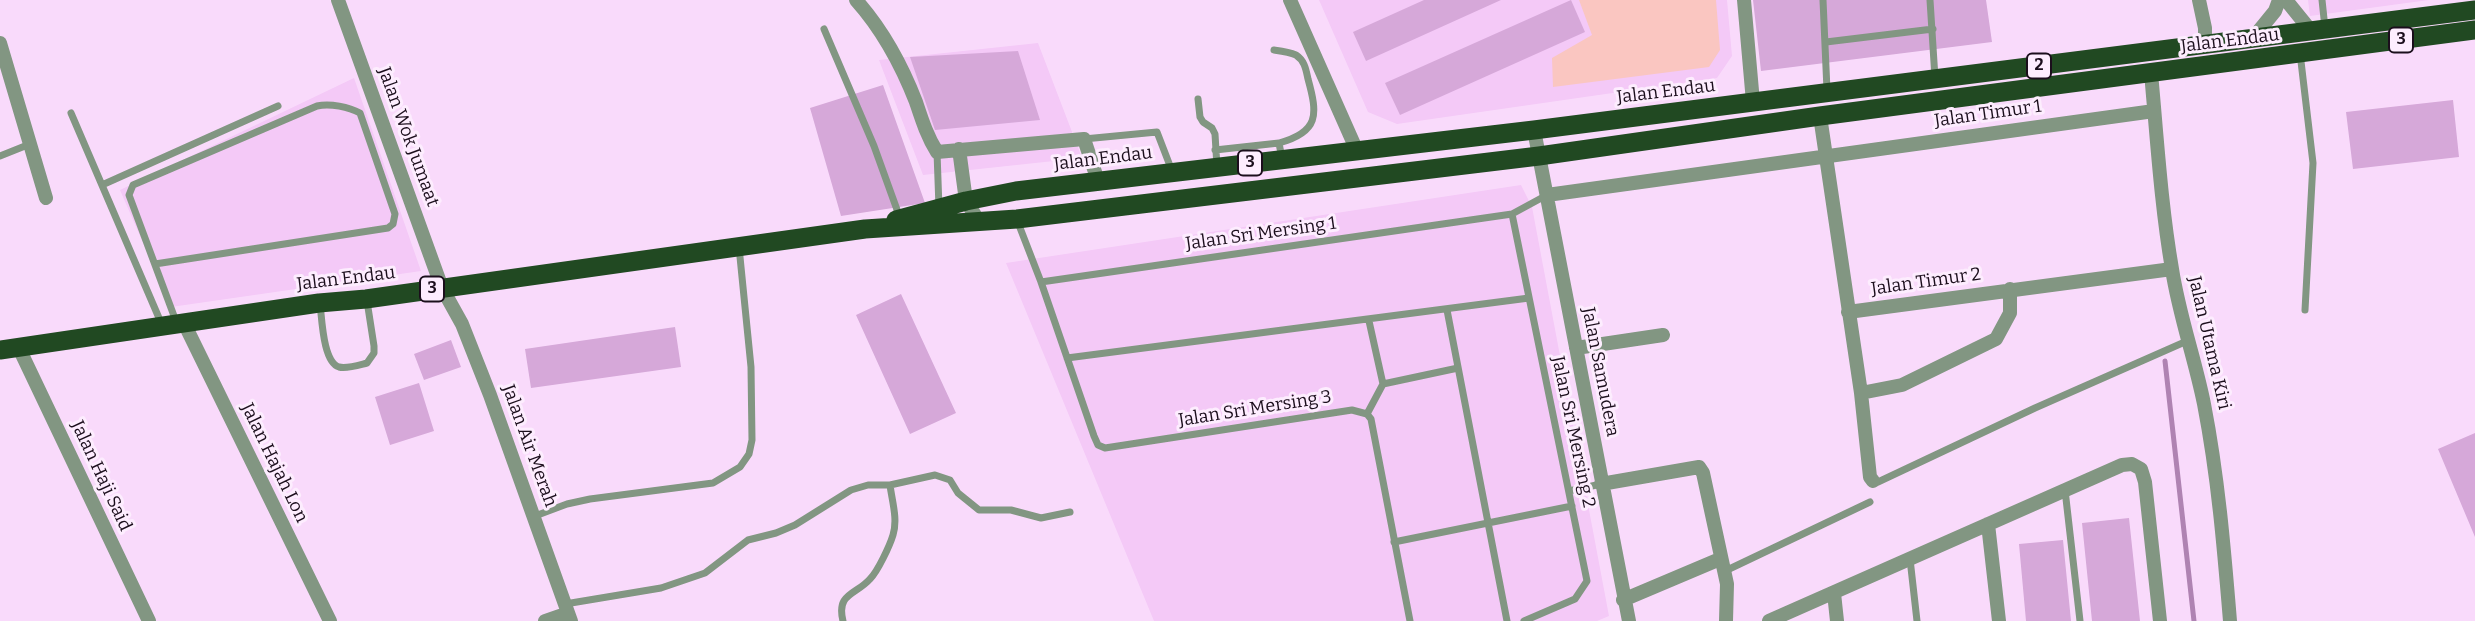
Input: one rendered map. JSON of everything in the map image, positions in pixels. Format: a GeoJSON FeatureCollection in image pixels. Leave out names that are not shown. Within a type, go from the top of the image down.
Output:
{"type":"FeatureCollection","features":[{"type":"Feature","properties":{"kind":"highway","name":"Jalan Endau"},"geometry":{"type":"LineString","coordinates":[[864,229],[966,201],[1016,191],[1172,173],[1216,159],[1280,151],[1357,151],[2475,10]]}},
{"type":"Feature","properties":{"kind":"highway"},"geometry":{"type":"LineString","coordinates":[[2318,30],[2327,50]]}},
{"type":"Feature","properties":{"kind":"highway","name":"Jalan Endau"},"geometry":{"type":"LineString","coordinates":[[9,348],[864,229],[1017,219],[1539,156],[1820,116],[2475,30]]}},
{"type":"Feature","properties":{"kind":"street","name":"Jalan Wok Jumaat"},"geometry":{"type":"LineString","coordinates":[[338,0],[442,288]]}},
{"type":"Feature","properties":{"kind":"street"},"geometry":{"type":"LineString","coordinates":[[856,0],[872,17],[896,58],[928,137],[937,152],[1084,139],[1098,181]]}},
{"type":"Feature","properties":{"kind":"street"},"geometry":{"type":"LineString","coordinates":[[1290,0],[1357,151]]}},
{"type":"Feature","properties":{"kind":"street"},"geometry":{"type":"LineString","coordinates":[[1744,0],[1753,102]]}},
{"type":"Feature","properties":{"kind":"street"},"geometry":{"type":"LineString","coordinates":[[2199,0],[2205,28],[2205,44]]}},
{"type":"Feature","properties":{"kind":"street"},"geometry":{"type":"LineString","coordinates":[[2253,38],[2275,11],[2279,0]]}},
{"type":"Feature","properties":{"kind":"street"},"geometry":{"type":"LineString","coordinates":[[2286,0],[2318,30]]}},
{"type":"Feature","properties":{"kind":"street"},"geometry":{"type":"LineString","coordinates":[[0,43],[46,198]]}},
{"type":"Feature","properties":{"kind":"street","name":"Jalan Utama Kiri"},"geometry":{"type":"LineString","coordinates":[[2151,73],[2172,269],[2212,448],[2220,499],[2231,621]]}},
{"type":"Feature","properties":{"kind":"street","name":"Jalan Timur 1"},"geometry":{"type":"LineString","coordinates":[[1547,195],[2154,111]]}},
{"type":"Feature","properties":{"kind":"street"},"geometry":{"type":"LineString","coordinates":[[1820,116],[1861,393],[1870,477],[1873,481]]}},
{"type":"Feature","properties":{"kind":"street","name":"Jalan Samudera"},"geometry":{"type":"LineString","coordinates":[[1534,130],[1629,621]]}},
{"type":"Feature","properties":{"kind":"street"},"geometry":{"type":"LineString","coordinates":[[959,149],[966,201],[980,223]]}},
{"type":"Feature","properties":{"kind":"street","name":"Jalan Timur 2"},"geometry":{"type":"LineString","coordinates":[[1848,312],[2172,269]]}},
{"type":"Feature","properties":{"kind":"street","name":"Jalan Air Merah"},"geometry":{"type":"LineString","coordinates":[[442,288],[462,324],[535,516],[568,613]]}},
{"type":"Feature","properties":{"kind":"street"},"geometry":{"type":"LineString","coordinates":[[1861,393],[1902,385],[1996,339],[2010,313],[2010,289]]}},
{"type":"Feature","properties":{"kind":"street","name":"Jalan Hajah Lon"},"geometry":{"type":"LineString","coordinates":[[174,324],[330,621]]}},
{"type":"Feature","properties":{"kind":"street"},"geometry":{"type":"LineString","coordinates":[[1576,348],[1663,335]]}},
{"type":"Feature","properties":{"kind":"street","name":"Jalan Haji Said"},"geometry":{"type":"LineString","coordinates":[[9,348],[149,621]]}},
{"type":"Feature","properties":{"kind":"street"},"geometry":{"type":"LineString","coordinates":[[1769,621],[2122,465],[2132,464],[2141,469],[2145,482],[2160,621]]}},
{"type":"Feature","properties":{"kind":"street"},"geometry":{"type":"LineString","coordinates":[[1601,484],[1699,467],[1703,473],[1722,565],[1728,603],[1726,621]]}},
{"type":"Feature","properties":{"kind":"street"},"geometry":{"type":"LineString","coordinates":[[1987,524],[1999,621]]}},
{"type":"Feature","properties":{"kind":"street"},"geometry":{"type":"LineString","coordinates":[[1623,600],[1722,565]]}},
{"type":"Feature","properties":{"kind":"street"},"geometry":{"type":"LineString","coordinates":[[1834,593],[1837,621]]}},
{"type":"Feature","properties":{"kind":"street"},"geometry":{"type":"LineString","coordinates":[[545,621],[568,613]]}},
{"type":"Feature","properties":{"kind":"lane"},"geometry":{"type":"LineString","coordinates":[[1823,0],[1828,93]]}},
{"type":"Feature","properties":{"kind":"lane"},"geometry":{"type":"LineString","coordinates":[[1930,0],[1935,79]]}},
{"type":"Feature","properties":{"kind":"lane"},"geometry":{"type":"LineString","coordinates":[[2318,30],[2322,0]]}},
{"type":"Feature","properties":{"kind":"lane"},"geometry":{"type":"LineString","coordinates":[[824,29],[882,166],[900,218]]}},
{"type":"Feature","properties":{"kind":"lane"},"geometry":{"type":"LineString","coordinates":[[1826,42],[1933,29]]}},
{"type":"Feature","properties":{"kind":"lane"},"geometry":{"type":"LineString","coordinates":[[1274,50],[1297,56],[1304,63],[1314,101],[1312,120],[1307,130],[1280,151]]}},
{"type":"Feature","properties":{"kind":"lane"},"geometry":{"type":"LineString","coordinates":[[2300,53],[2313,163],[2305,310]]}},
{"type":"Feature","properties":{"kind":"lane"},"geometry":{"type":"LineString","coordinates":[[1198,99],[1200,117],[1215,134],[1216,159]]}},
{"type":"Feature","properties":{"kind":"lane"},"geometry":{"type":"LineString","coordinates":[[155,264],[388,228],[393,224],[395,214],[360,113],[324,104],[317,106],[133,185],[129,195],[174,324]]}},
{"type":"Feature","properties":{"kind":"lane"},"geometry":{"type":"LineString","coordinates":[[102,185],[278,106]]}},
{"type":"Feature","properties":{"kind":"lane"},"geometry":{"type":"LineString","coordinates":[[71,113],[102,185],[174,324]]}},
{"type":"Feature","properties":{"kind":"lane"},"geometry":{"type":"LineString","coordinates":[[1084,139],[1157,132],[1172,173]]}},
{"type":"Feature","properties":{"kind":"lane"},"geometry":{"type":"LineString","coordinates":[[0,156],[30,144]]}},
{"type":"Feature","properties":{"kind":"lane"},"geometry":{"type":"LineString","coordinates":[[937,152],[939,208]]}},
{"type":"Feature","properties":{"kind":"lane","name":"Jalan Sri Mersing 1"},"geometry":{"type":"LineString","coordinates":[[1041,282],[1512,214],[1547,195]]}},
{"type":"Feature","properties":{"kind":"lane","name":"Jalan Sri Mersing 2"},"geometry":{"type":"LineString","coordinates":[[1512,214],[1587,581],[1575,599],[1524,621]]}},
{"type":"Feature","properties":{"kind":"lane"},"geometry":{"type":"LineString","coordinates":[[1017,219],[1067,358],[1369,321],[1529,298]]}},
{"type":"Feature","properties":{"kind":"lane"},"geometry":{"type":"LineString","coordinates":[[535,516],[590,499],[713,483],[740,467],[749,454],[752,440],[751,367],[739,246]]}},
{"type":"Feature","properties":{"kind":"lane"},"geometry":{"type":"LineString","coordinates":[[320,303],[328,356],[337,367],[344,368],[367,363],[374,353],[366,299]]}},
{"type":"Feature","properties":{"kind":"lane"},"geometry":{"type":"LineString","coordinates":[[1447,310],[1507,621]]}},
{"type":"Feature","properties":{"kind":"lane"},"geometry":{"type":"LineString","coordinates":[[1369,321],[1383,384],[1367,414],[1371,419],[1410,621]]}},
{"type":"Feature","properties":{"kind":"lane"},"geometry":{"type":"LineString","coordinates":[[1873,481],[1878,482],[2035,408],[2187,341]]}},
{"type":"Feature","properties":{"kind":"lane","name":"Jalan Sri Mersing 3"},"geometry":{"type":"LineString","coordinates":[[1067,358],[1094,436],[1098,445],[1105,448],[1352,410],[1367,414]]}},
{"type":"Feature","properties":{"kind":"lane"},"geometry":{"type":"LineString","coordinates":[[1383,384],[1458,368]]}},
{"type":"Feature","properties":{"kind":"lane"},"geometry":{"type":"LineString","coordinates":[[568,613],[705,573],[748,540],[795,525],[851,490],[868,485],[890,485],[935,475],[950,480],[958,493],[979,510],[1011,510],[1041,518],[1070,512]]}},
{"type":"Feature","properties":{"kind":"lane"},"geometry":{"type":"LineString","coordinates":[[1569,491],[1601,484]]}},
{"type":"Feature","properties":{"kind":"lane"},"geometry":{"type":"LineString","coordinates":[[843,621],[843,602],[846,596],[870,580],[893,536],[895,515],[890,485]]}},
{"type":"Feature","properties":{"kind":"lane"},"geometry":{"type":"LineString","coordinates":[[2065,490],[2080,621]]}},
{"type":"Feature","properties":{"kind":"lane"},"geometry":{"type":"LineString","coordinates":[[1722,565],[1870,502]]}},
{"type":"Feature","properties":{"kind":"lane"},"geometry":{"type":"LineString","coordinates":[[1394,542],[1572,506]]}},
{"type":"Feature","properties":{"kind":"lane"},"geometry":{"type":"LineString","coordinates":[[1910,557],[1917,621]]}},
{"type":"Feature","properties":{"kind":"shaded area"},"geometry":{"type":"Polygon","coordinates":[[[1319,0],[1727,0],[1732,56],[1717,78],[1397,124],[1368,112],[1319,0]]]}},
{"type":"Feature","properties":{"kind":"shaded area"},"geometry":{"type":"Polygon","coordinates":[[[1579,0],[1716,0],[1720,50],[1709,67],[1553,87],[1552,58],[1592,35],[1579,0]]]}},
{"type":"Feature","properties":{"kind":"shaded area"},"geometry":{"type":"Polygon","coordinates":[[[2308,0],[2429,0],[2310,16],[2308,0]]]}},
{"type":"Feature","properties":{"kind":"shaded area"},"geometry":{"type":"Polygon","coordinates":[[[1038,43],[1082,158],[923,175],[879,60],[1038,43]]]}},
{"type":"Feature","properties":{"kind":"shaded area"},"geometry":{"type":"Polygon","coordinates":[[[354,78],[421,271],[171,307],[120,190],[354,78]]]}},
{"type":"Feature","properties":{"kind":"shaded area"},"geometry":{"type":"Polygon","coordinates":[[[1521,185],[1532,207],[1609,616],[1597,621],[1154,621],[1006,263],[1521,185]]]}},
{"type":"Feature","properties":{"kind":"building"},"geometry":{"type":"Polygon","coordinates":[[[1424,0],[1501,0],[1366,61],[1353,32],[1424,0]]]}},
{"type":"Feature","properties":{"kind":"building"},"geometry":{"type":"Polygon","coordinates":[[[1571,0],[1585,32],[1400,115],[1385,83],[1571,0]]]}},
{"type":"Feature","properties":{"kind":"building"},"geometry":{"type":"Polygon","coordinates":[[[1753,0],[1986,0],[1992,42],[1761,71],[1753,0]]]}},
{"type":"Feature","properties":{"kind":"building"},"geometry":{"type":"Polygon","coordinates":[[[1018,51],[1040,120],[935,130],[910,57],[1018,51]]]}},
{"type":"Feature","properties":{"kind":"building"},"geometry":{"type":"Polygon","coordinates":[[[883,85],[925,203],[841,216],[810,108],[883,85]]]}},
{"type":"Feature","properties":{"kind":"building"},"geometry":{"type":"Polygon","coordinates":[[[2453,100],[2459,157],[2353,169],[2346,112],[2453,100]]]}},
{"type":"Feature","properties":{"kind":"building"},"geometry":{"type":"Polygon","coordinates":[[[901,294],[956,413],[910,434],[856,315],[901,294]]]}},
{"type":"Feature","properties":{"kind":"building"},"geometry":{"type":"Polygon","coordinates":[[[675,327],[681,367],[531,388],[525,349],[675,327]]]}},
{"type":"Feature","properties":{"kind":"building"},"geometry":{"type":"Polygon","coordinates":[[[451,340],[461,367],[424,380],[414,354],[451,340]]]}},
{"type":"Feature","properties":{"kind":"building"},"geometry":{"type":"Polygon","coordinates":[[[419,383],[434,431],[390,445],[375,397],[419,383]]]}},
{"type":"Feature","properties":{"kind":"building"},"geometry":{"type":"Polygon","coordinates":[[[2475,433],[2475,537],[2438,449],[2475,433]]]}},
{"type":"Feature","properties":{"kind":"building"},"geometry":{"type":"Polygon","coordinates":[[[2129,518],[2140,621],[2092,621],[2082,523],[2129,518]]]}},
{"type":"Feature","properties":{"kind":"building"},"geometry":{"type":"Polygon","coordinates":[[[2063,540],[2071,621],[2026,621],[2019,544],[2063,540]]]}},
{"type":"Feature","properties":{"kind":"waterway"},"geometry":{"type":"LineString","coordinates":[[2165,361],[2194,621]]}}]}
